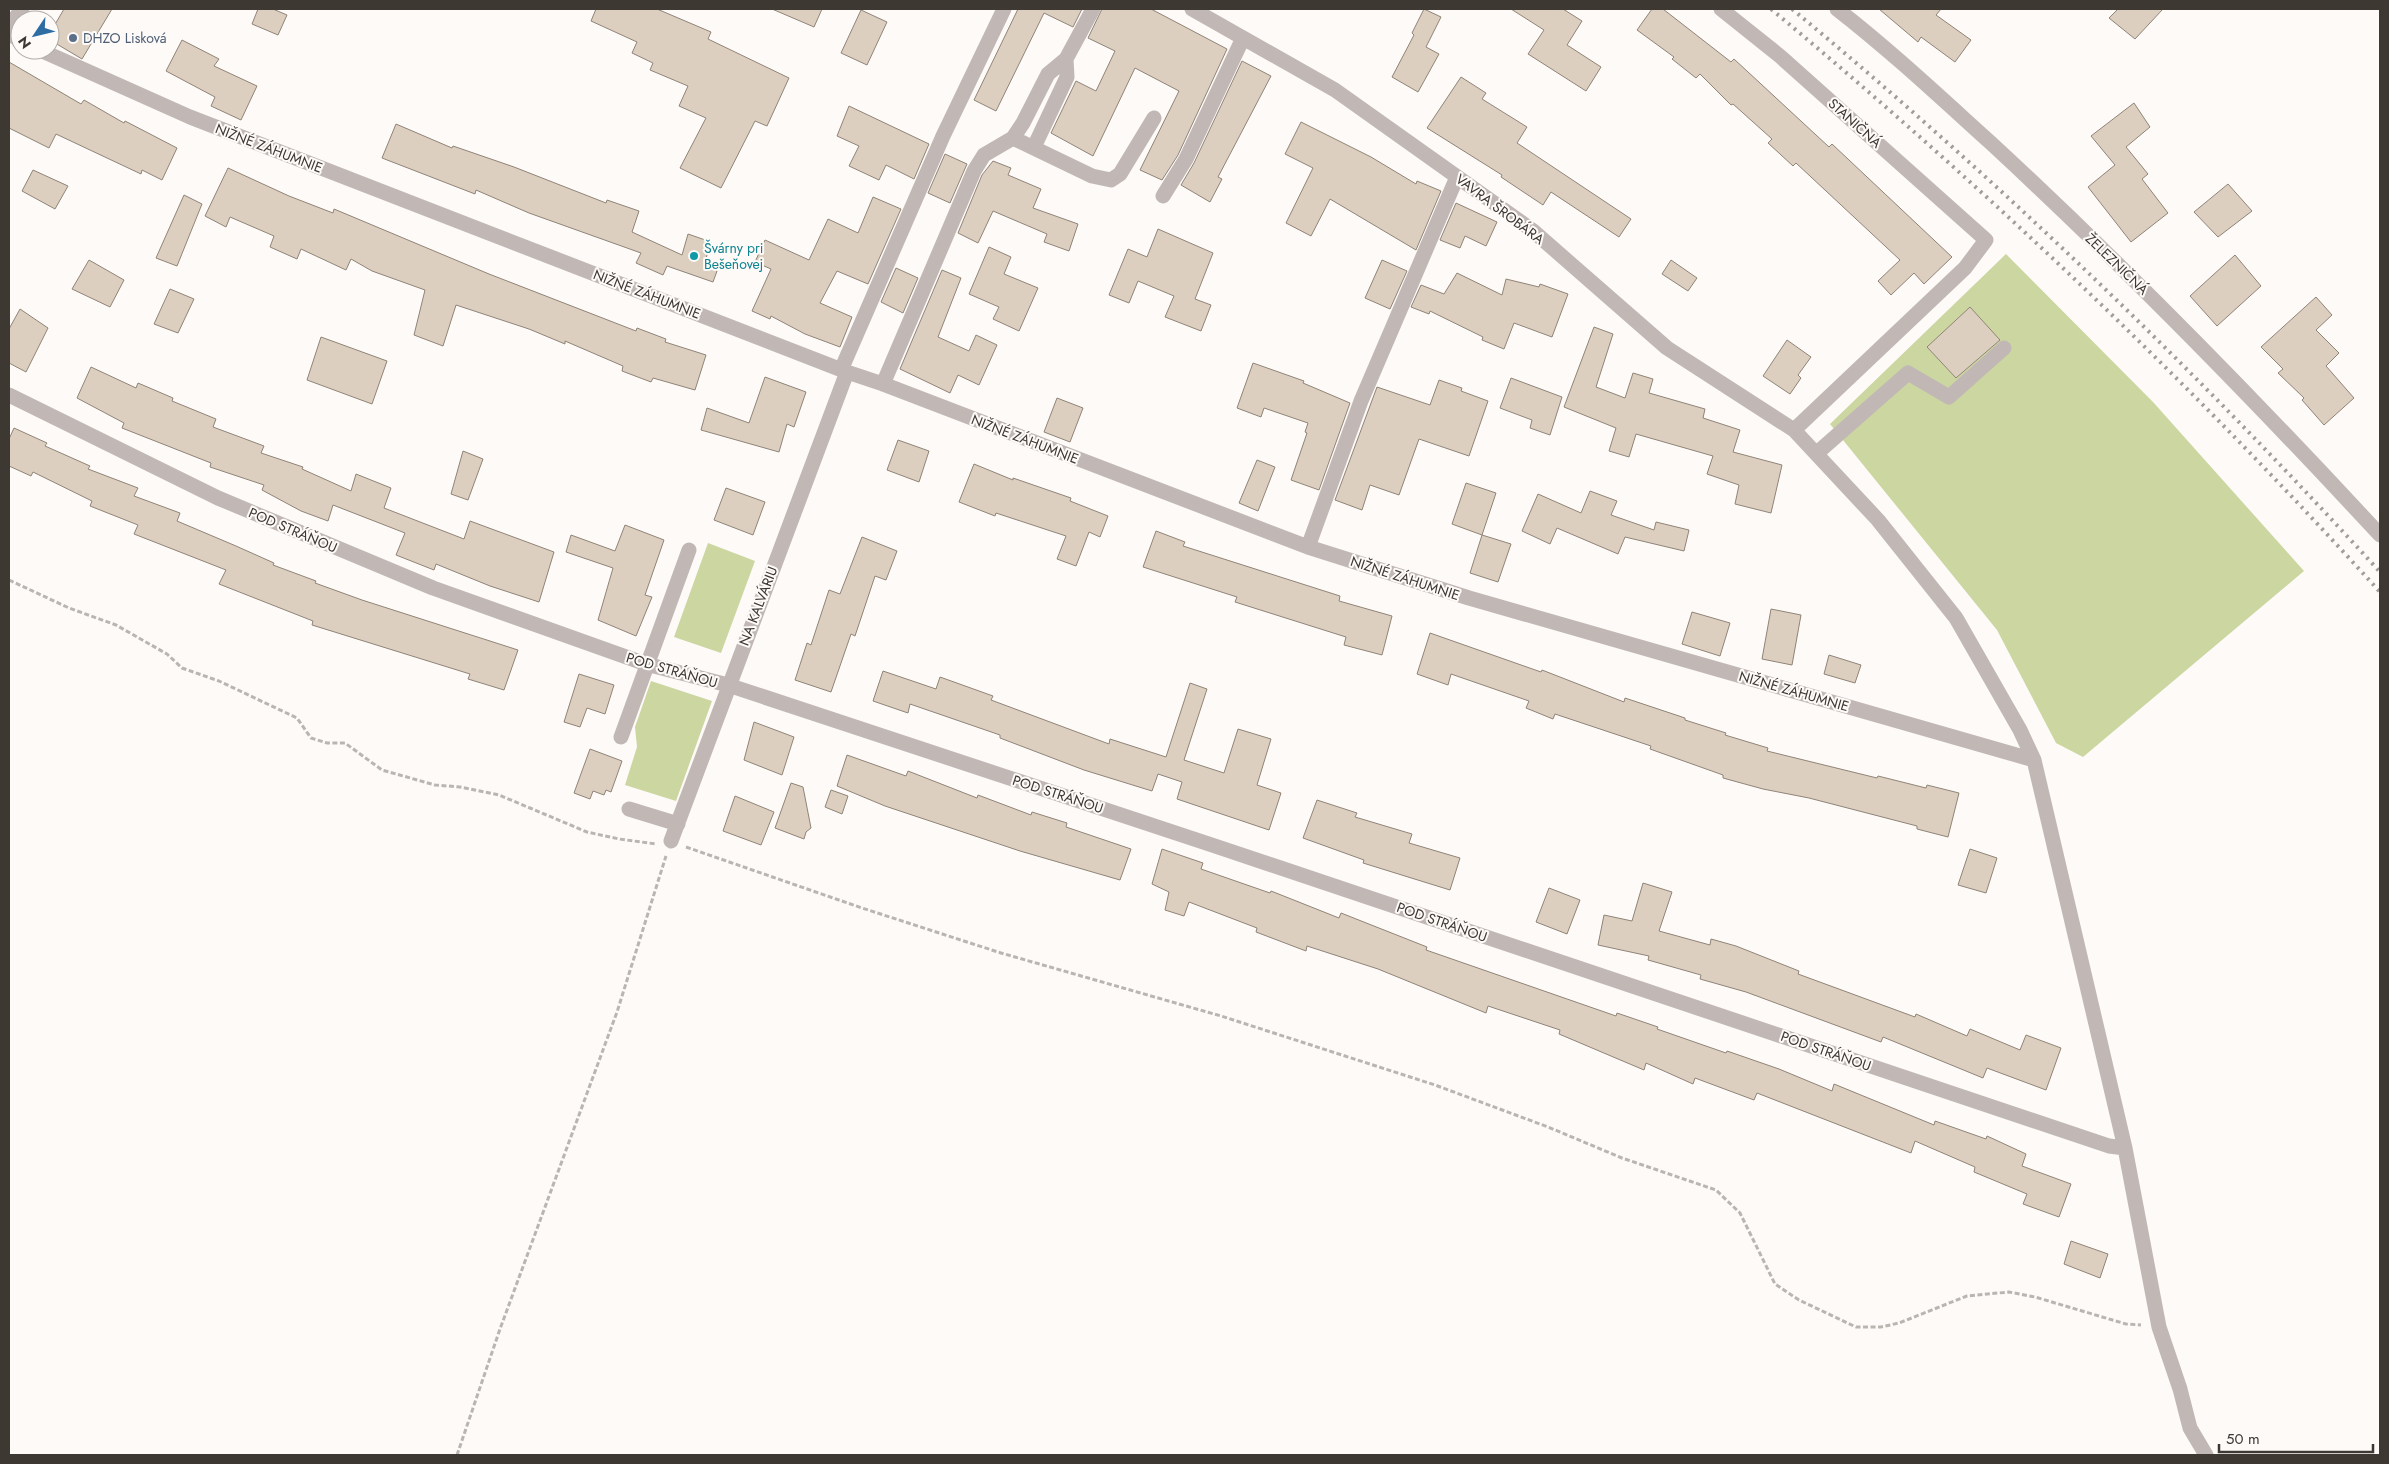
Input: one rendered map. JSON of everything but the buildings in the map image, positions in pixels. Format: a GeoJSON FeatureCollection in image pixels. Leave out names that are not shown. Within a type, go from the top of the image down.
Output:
{"type":"FeatureCollection","features":[{"type":"Feature","properties":{"kind":"street"},"geometry":{"type":"LineString","coordinates":[[9,26],[22,9]]}},
{"type":"Feature","properties":{"kind":"street","name":"NA KALVÁRIU"},"geometry":{"type":"LineString","coordinates":[[671,841],[844,371],[943,136],[1004,9]]}},
{"type":"Feature","properties":{"kind":"street"},"geometry":{"type":"LineString","coordinates":[[883,384],[974,171],[984,155],[1013,138],[1023,123],[1048,74],[1066,59],[1093,9]]}},
{"type":"Feature","properties":{"kind":"street","name":"VAVRA ŠROBÁRA"},"geometry":{"type":"LineString","coordinates":[[1192,9],[1334,90],[1532,230],[1667,348],[1794,430],[1878,520],[1956,618],[2020,730],[2034,760],[2125,1148],[2160,1327],[2180,1388],[2190,1428],[2206,1455]]}},
{"type":"Feature","properties":{"kind":"street","name":"STANIČNÁ"},"geometry":{"type":"LineString","coordinates":[[1721,9],[1780,57],[1986,240],[1965,268],[1794,430]]}},
{"type":"Feature","properties":{"kind":"street","name":"ŽELEZNIČNÁ"},"geometry":{"type":"LineString","coordinates":[[1838,9],[1939,96],[2132,278],[2236,381],[2380,535]]}},
{"type":"Feature","properties":{"kind":"street"},"geometry":{"type":"LineString","coordinates":[[1162,196],[1186,159],[1243,38]]}},
{"type":"Feature","properties":{"kind":"street","name":"NIŽNÉ ZÁHUMNIE"},"geometry":{"type":"LineString","coordinates":[[60,59],[190,117],[844,371],[883,384],[1308,547],[1469,598],[2034,760]]}},
{"type":"Feature","properties":{"kind":"street"},"geometry":{"type":"LineString","coordinates":[[1034,146],[1067,77],[1066,59]]}},
{"type":"Feature","properties":{"kind":"street"},"geometry":{"type":"LineString","coordinates":[[1013,138],[1034,146],[1092,176],[1110,180],[1120,174],[1154,118]]}},
{"type":"Feature","properties":{"kind":"street"},"geometry":{"type":"LineString","coordinates":[[1308,547],[1361,401],[1457,177]]}},
{"type":"Feature","properties":{"kind":"street"},"geometry":{"type":"LineString","coordinates":[[1817,453],[1908,373],[1949,397],[2004,348]]}},
{"type":"Feature","properties":{"kind":"street","name":"POD STRÁŇOU"},"geometry":{"type":"LineString","coordinates":[[9,395],[218,498],[433,588],[646,664],[728,685],[1212,844],[2100,1143],[2125,1148]]}},
{"type":"Feature","properties":{"kind":"street"},"geometry":{"type":"LineString","coordinates":[[621,737],[689,550]]}},
{"type":"Feature","properties":{"kind":"street"},"geometry":{"type":"LineString","coordinates":[[629,808],[678,824]]}},
{"type":"Feature","properties":{"kind":"path"},"geometry":{"type":"LineString","coordinates":[[9,580],[69,608],[116,625],[167,654],[182,668],[235,688],[298,718],[312,738],[327,743],[345,743],[382,770],[435,785],[460,786],[499,795],[587,832],[652,844],[671,841],[862,908],[982,947],[1221,1016],[1435,1085],[1548,1127],[1622,1158],[1716,1190],[1740,1213],[1775,1284],[1799,1300],[1856,1327],[1881,1327],[1899,1323],[1967,1296],[2009,1292],[2035,1297],[2126,1324],[2160,1327]]}},
{"type":"Feature","properties":{"kind":"path"},"geometry":{"type":"LineString","coordinates":[[457,1455],[500,1330],[617,1012],[671,841]]}},
{"type":"Feature","properties":{"kind":"green space"},"geometry":{"type":"Polygon","coordinates":[[[2006,254],[2153,402],[2304,571],[2083,757],[2056,743],[1997,630],[1830,424],[2006,254]]]}},
{"type":"Feature","properties":{"kind":"green space"},"geometry":{"type":"Polygon","coordinates":[[[708,543],[755,561],[721,653],[674,637],[708,543]]]}},
{"type":"Feature","properties":{"kind":"green space"},"geometry":{"type":"Polygon","coordinates":[[[651,681],[712,701],[676,801],[625,785],[637,747],[635,727],[651,681]]]}},
{"type":"Feature","properties":{"kind":"railway"},"geometry":{"type":"LineString","coordinates":[[1771,9],[1931,147],[2086,290],[2235,438],[2380,592]]}},
{"type":"Feature","properties":{"kind":"railway"},"geometry":{"type":"LineString","coordinates":[[1792,9],[1946,142],[2096,280],[2169,351],[2311,497],[2380,572]]}},
{"type":"Feature","properties":{"kind":"place","name":"DHZO Lisková"},"geometry":{"type":"Point","coordinates":[73,38]}},
{"type":"Feature","properties":{"kind":"place","name":"Švárny pri Bešeňovej"},"geometry":{"type":"Point","coordinates":[694,256]}}]}
